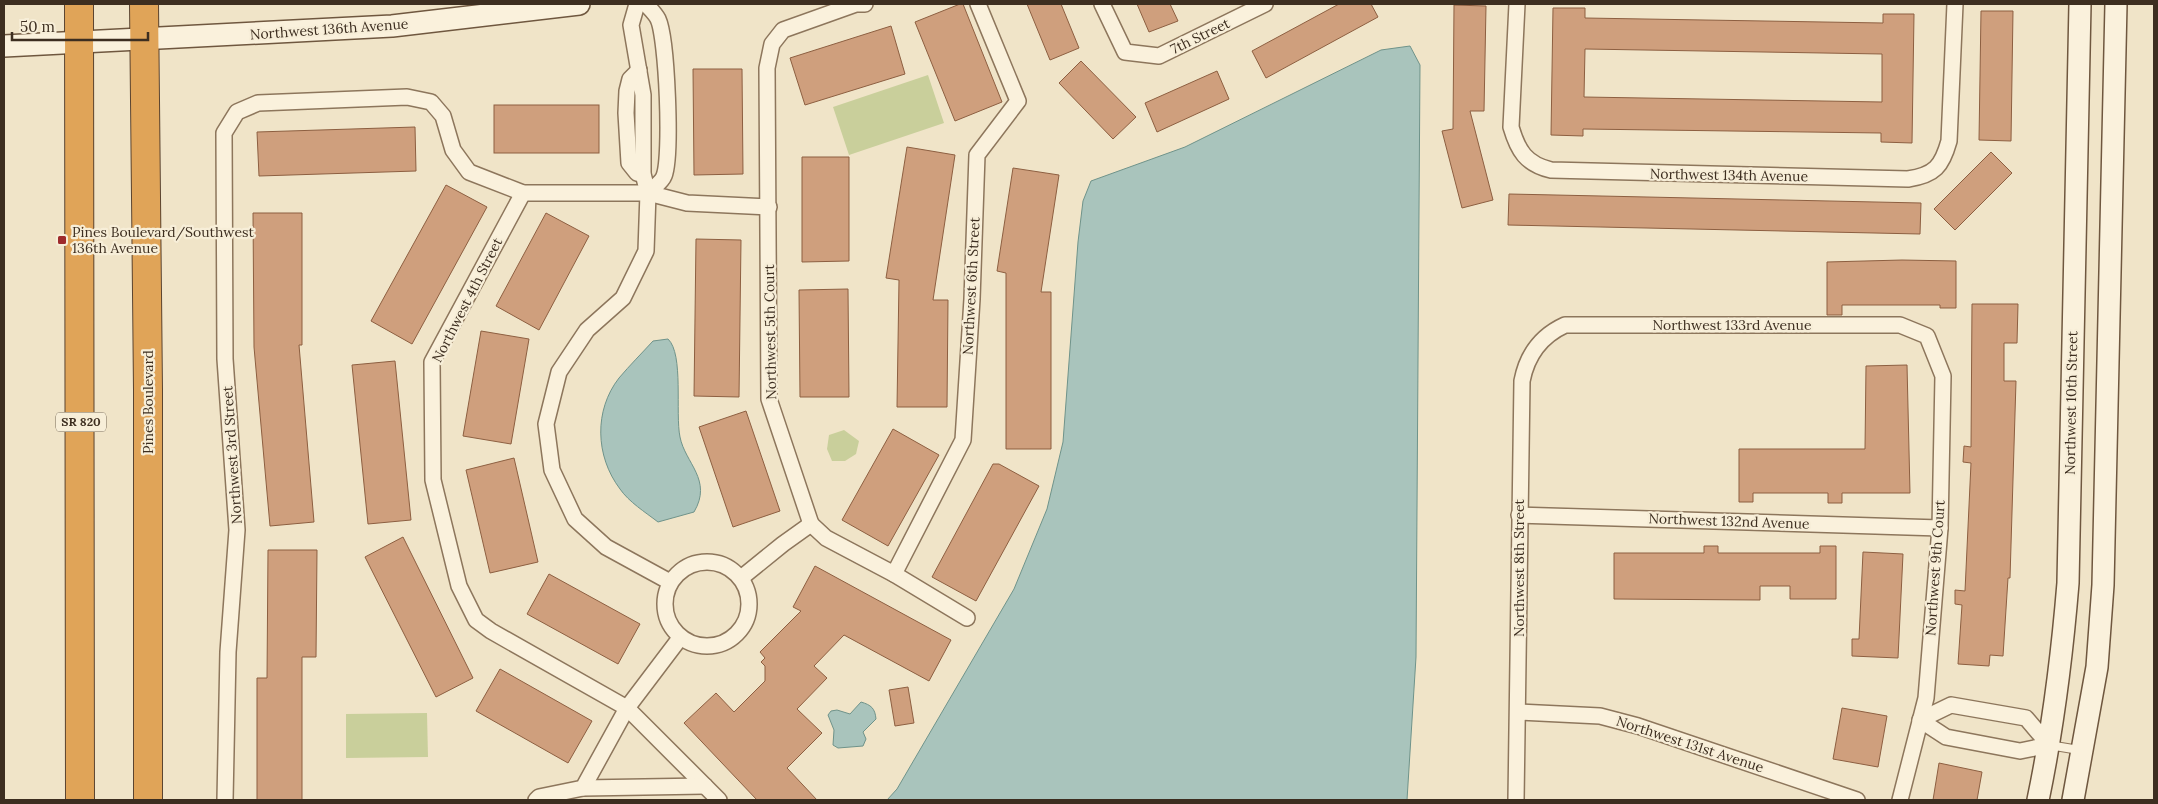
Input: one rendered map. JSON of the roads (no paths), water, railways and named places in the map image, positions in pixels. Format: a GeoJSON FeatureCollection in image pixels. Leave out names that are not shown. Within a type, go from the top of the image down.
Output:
{"type":"FeatureCollection","features":[{"type":"Feature","properties":{"kind":"highway","name":"SR 820"},"geometry":{"type":"LineString","coordinates":[[79,4],[80,800]]}},
{"type":"Feature","properties":{"kind":"highway","name":"Pines Boulevard"},"geometry":{"type":"LineString","coordinates":[[144,4],[148,390],[148,800]]}},
{"type":"Feature","properties":{"kind":"street","name":"Northwest 136th Avenue"},"geometry":{"type":"LineString","coordinates":[[4,46],[392,26],[578,4]]}},
{"type":"Feature","properties":{"kind":"street"},"geometry":{"type":"LineString","coordinates":[[637,4],[631,25],[643,95],[643,174],[648,193],[646,251],[623,298],[588,330],[559,372],[546,424],[552,470],[575,519],[606,547],[670,582]]}},
{"type":"Feature","properties":{"kind":"street"},"geometry":{"type":"LineString","coordinates":[[646,4],[658,19],[663,47],[668,133],[664,178],[648,193]]}},
{"type":"Feature","properties":{"kind":"street","name":"Northwest 5th Court"},"geometry":{"type":"LineString","coordinates":[[811,524],[769,399],[768,68],[772,44],[783,30],[856,4],[865,4]]}},
{"type":"Feature","properties":{"kind":"street","name":"Northwest 6th Street"},"geometry":{"type":"LineString","coordinates":[[894,574],[962,440],[972,299],[977,155],[1018,101],[978,4]]}},
{"type":"Feature","properties":{"kind":"street","name":"7th Street"},"geometry":{"type":"LineString","coordinates":[[1102,4],[1125,52],[1160,56],[1265,4]]}},
{"type":"Feature","properties":{"kind":"street","name":"Northwest 134th Avenue"},"geometry":{"type":"LineString","coordinates":[[1517,4],[1511,127],[1516,142],[1524,156],[1536,166],[1551,170],[1908,179],[1924,177],[1936,169],[1945,156],[1950,141],[1955,4]]}},
{"type":"Feature","properties":{"kind":"street","name":"Northwest 10th Street"},"geometry":{"type":"LineString","coordinates":[[2038,800],[2062,662],[2068,583],[2080,4]]}},
{"type":"Feature","properties":{"kind":"street"},"geometry":{"type":"LineString","coordinates":[[2073,800],[2083,751],[2096,667],[2103,585],[2116,4]]}},
{"type":"Feature","properties":{"kind":"street"},"geometry":{"type":"LineString","coordinates":[[639,70],[630,79],[627,91],[626,114],[628,163],[637,173],[643,174]]}},
{"type":"Feature","properties":{"kind":"street","name":"Northwest 3rd Street"},"geometry":{"type":"LineString","coordinates":[[225,800],[228,652],[237,530],[225,358],[224,133],[237,112],[258,103],[407,97],[431,102],[443,116],[453,150],[469,172],[524,193]]}},
{"type":"Feature","properties":{"kind":"street"},"geometry":{"type":"LineString","coordinates":[[644,134],[668,133]]}},
{"type":"Feature","properties":{"kind":"street"},"geometry":{"type":"LineString","coordinates":[[524,193],[648,193],[688,203],[769,207]]}},
{"type":"Feature","properties":{"kind":"street","name":"Northwest 4th Street"},"geometry":{"type":"LineString","coordinates":[[524,193],[432,362],[433,480],[460,586],[476,620],[490,631],[627,708]]}},
{"type":"Feature","properties":{"kind":"street","name":"Northwest 133rd Avenue"},"geometry":{"type":"LineString","coordinates":[[1540,341],[1565,325],[1900,325],[1927,336]]}},
{"type":"Feature","properties":{"kind":"street","name":"Northwest 9th Court"},"geometry":{"type":"LineString","coordinates":[[1900,800],[1926,698],[1940,528],[1943,376],[1927,336]]}},
{"type":"Feature","properties":{"kind":"street","name":"Northwest 8th Street"},"geometry":{"type":"LineString","coordinates":[[1516,800],[1522,381],[1525,365],[1540,341]]}},
{"type":"Feature","properties":{"kind":"street","name":"Northwest 132nd Avenue"},"geometry":{"type":"LineString","coordinates":[[1519,515],[1940,528]]}},
{"type":"Feature","properties":{"kind":"street"},"geometry":{"type":"LineString","coordinates":[[741,578],[811,524],[826,538],[894,574],[967,618]]}},
{"type":"Feature","properties":{"kind":"street"},"geometry":{"type":"LineString","coordinates":[[704,561],[725,566],[741,578],[747,591],[749,604],[747,618],[741,630],[731,639],[719,645],[706,647],[692,644],[680,638],[672,629],[666,618],[665,600],[670,582],[679,572],[691,564],[704,561]]}},
{"type":"Feature","properties":{"kind":"street"},"geometry":{"type":"LineString","coordinates":[[583,788],[627,708],[680,638]]}},
{"type":"Feature","properties":{"kind":"street"},"geometry":{"type":"LineString","coordinates":[[1951,705],[2026,718],[2049,745],[2020,751],[1946,737],[1920,720],[1951,705]]}},
{"type":"Feature","properties":{"kind":"street"},"geometry":{"type":"LineString","coordinates":[[627,708],[719,800]]}},
{"type":"Feature","properties":{"kind":"street","name":"Northwest 131st Avenue"},"geometry":{"type":"LineString","coordinates":[[1518,712],[1600,716],[1638,726],[1857,800]]}},
{"type":"Feature","properties":{"kind":"street"},"geometry":{"type":"LineString","coordinates":[[536,800],[540,797],[583,788],[705,786]]}},
{"type":"Feature","properties":{"kind":"lane"},"geometry":{"type":"LineString","coordinates":[[2049,745],[2083,751]]}},
{"type":"Feature","properties":{"kind":"water"},"geometry":{"type":"Polygon","coordinates":[[[1410,46],[1420,65],[1416,657],[1407,800],[887,800],[897,789],[1014,589],[1047,509],[1063,442],[1078,242],[1083,201],[1091,181],[1185,147],[1381,50],[1410,46]]]}},
{"type":"Feature","properties":{"kind":"water"},"geometry":{"type":"Polygon","coordinates":[[[668,339],[673,347],[678,370],[680,437],[696,472],[701,490],[694,512],[658,522],[633,503],[620,489],[606,462],[602,448],[601,433],[605,404],[619,378],[653,341],[668,339]]]}},
{"type":"Feature","properties":{"kind":"water"},"geometry":{"type":"Polygon","coordinates":[[[861,702],[872,708],[876,719],[863,732],[866,739],[863,746],[838,748],[833,745],[834,730],[828,715],[831,711],[837,710],[850,714],[861,702]]]}},
{"type":"Feature","properties":{"kind":"place","name":"Pines Boulevard/Southwest 136th Avenue"},"geometry":{"type":"Point","coordinates":[62,240]}}]}
